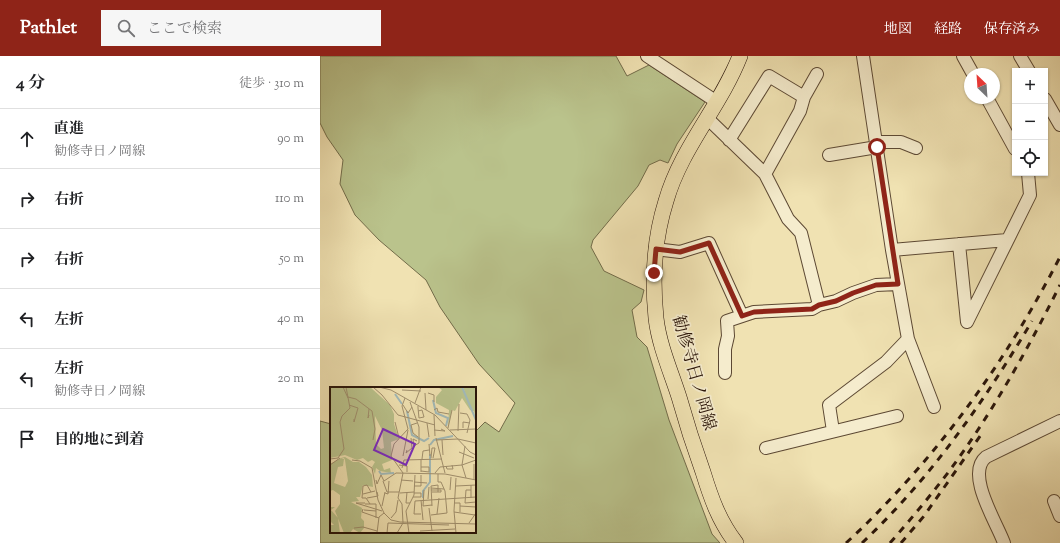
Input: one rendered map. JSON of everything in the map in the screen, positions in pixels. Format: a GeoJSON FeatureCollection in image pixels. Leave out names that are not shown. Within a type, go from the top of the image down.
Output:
{"type":"FeatureCollection","features":[{"type":"Feature","properties":{"kind":"main road","name":"勧修寺日ノ岡線"},"geometry":{"type":"LineString","coordinates":[[736,543],[724,526],[715,508],[694,447],[661,341],[655,307],[654,273],[656,249],[666,201],[674,177],[689,148],[717,102],[740,56]]}},
{"type":"Feature","properties":{"kind":"street"},"geometry":{"type":"LineString","coordinates":[[647,56],[717,102]]}},
{"type":"Feature","properties":{"kind":"street"},"geometry":{"type":"LineString","coordinates":[[865,56],[892,250],[908,339],[934,407]]}},
{"type":"Feature","properties":{"kind":"street"},"geometry":{"type":"LineString","coordinates":[[963,56],[970,68]]}},
{"type":"Feature","properties":{"kind":"street"},"geometry":{"type":"LineString","coordinates":[[1022,56],[1028,68]]}},
{"type":"Feature","properties":{"kind":"street"},"geometry":{"type":"LineString","coordinates":[[765,174],[800,111],[804,97],[817,74]]}},
{"type":"Feature","properties":{"kind":"street"},"geometry":{"type":"LineString","coordinates":[[729,140],[769,76],[804,97]]}},
{"type":"Feature","properties":{"kind":"street"},"geometry":{"type":"LineString","coordinates":[[990,104],[1012,144]]}},
{"type":"Feature","properties":{"kind":"street"},"geometry":{"type":"LineString","coordinates":[[1048,104],[1059,120]]}},
{"type":"Feature","properties":{"kind":"street"},"geometry":{"type":"LineString","coordinates":[[707,118],[765,174],[788,219],[801,233],[819,305]]}},
{"type":"Feature","properties":{"kind":"street"},"geometry":{"type":"LineString","coordinates":[[829,155],[877,145],[901,142],[916,148]]}},
{"type":"Feature","properties":{"kind":"street"},"geometry":{"type":"LineString","coordinates":[[959,244],[967,322],[1006,240],[1030,195],[1028,176]]}},
{"type":"Feature","properties":{"kind":"street"},"geometry":{"type":"LineString","coordinates":[[892,250],[1006,240]]}},
{"type":"Feature","properties":{"kind":"street"},"geometry":{"type":"LineString","coordinates":[[656,249],[680,252],[709,243],[742,316]]}},
{"type":"Feature","properties":{"kind":"street"},"geometry":{"type":"LineString","coordinates":[[725,373],[725,350],[728,336],[727,321],[754,312],[812,309],[819,305],[836,301],[876,285],[898,284]]}},
{"type":"Feature","properties":{"kind":"street"},"geometry":{"type":"LineString","coordinates":[[833,431],[829,405],[886,362],[908,339]]}},
{"type":"Feature","properties":{"kind":"street"},"geometry":{"type":"LineString","coordinates":[[766,448],[897,416]]}},
{"type":"Feature","properties":{"kind":"street"},"geometry":{"type":"LineString","coordinates":[[1004,543],[982,491],[980,484],[980,464],[986,457],[1060,421]]}},
{"type":"Feature","properties":{"kind":"street"},"geometry":{"type":"LineString","coordinates":[[1054,501],[1060,516]]}},
{"type":"Feature","properties":{"kind":"green space"},"geometry":{"type":"Polygon","coordinates":[[[320,56],[616,56],[627,76],[649,65],[705,102],[677,144],[668,163],[660,160],[649,165],[638,186],[593,240],[591,247],[604,271],[644,290],[641,302],[632,310],[637,337],[647,347],[669,420],[712,534],[720,543],[320,543],[320,421],[330,424],[330,533],[476,533],[476,431],[485,422],[499,432],[515,403],[479,364],[440,307],[426,280],[379,240],[355,215],[340,184],[343,160],[327,137],[320,123],[320,56]]]}},
{"type":"Feature","properties":{"kind":"railway"},"geometry":{"type":"LineString","coordinates":[[846,543],[908,480],[952,428],[1010,345],[1060,257]]}},
{"type":"Feature","properties":{"kind":"railway"},"geometry":{"type":"LineString","coordinates":[[890,543],[943,479],[980,426],[1022,357],[1060,285]]}},
{"type":"Feature","properties":{"kind":"railway"},"geometry":{"type":"LineString","coordinates":[[862,543],[887,518],[933,466],[995,381],[1032,321]]}},
{"type":"Feature","properties":{"kind":"railway"},"geometry":{"type":"LineString","coordinates":[[901,543],[924,516],[983,432]]}},
{"type":"Feature","properties":{"kind":"route"},"geometry":{"type":"LineString","coordinates":[[654,273],[656,249],[680,252],[709,243],[742,316],[754,312],[812,309],[819,305],[836,301],[876,285],[898,284],[877,147]]}}]}
